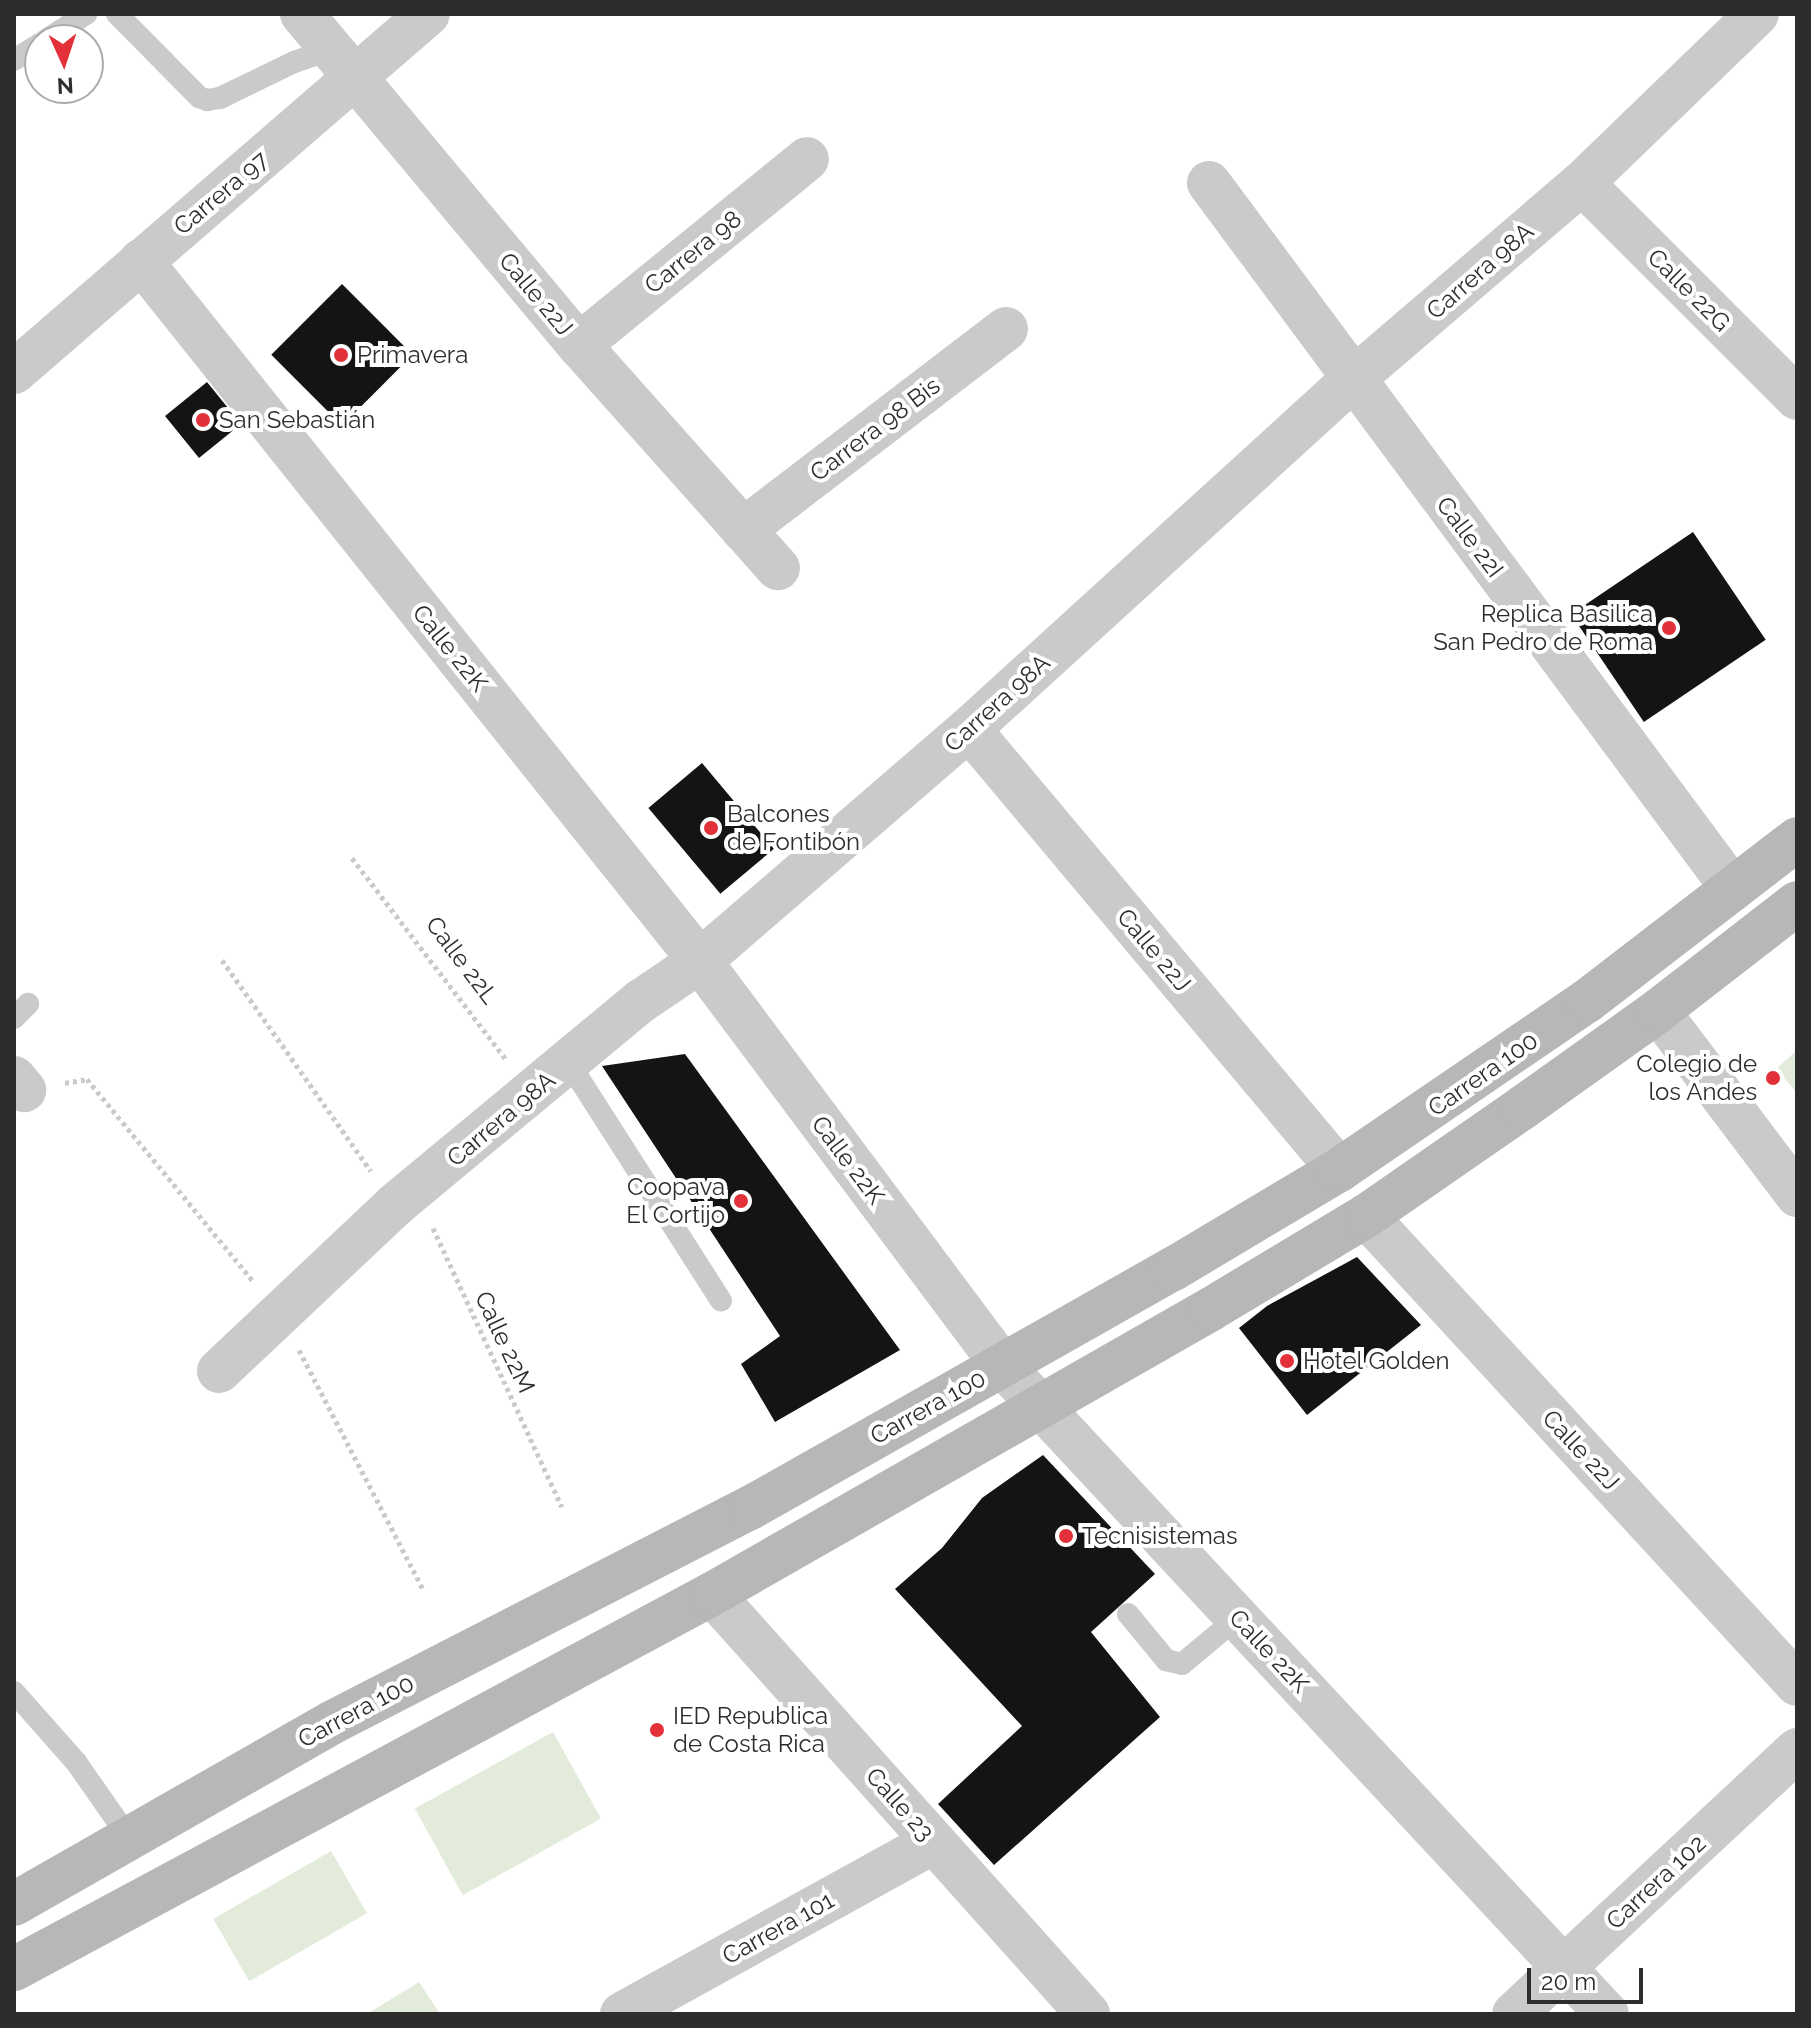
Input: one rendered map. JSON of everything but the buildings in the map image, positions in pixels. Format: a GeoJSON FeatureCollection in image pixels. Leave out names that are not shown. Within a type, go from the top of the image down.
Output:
{"type":"FeatureCollection","features":[{"type":"Feature","properties":{"kind":"main road","name":"Carrera 100"},"geometry":{"type":"LineString","coordinates":[[14,1904],[333,1722],[750,1508],[1339,1170],[1587,1001],[1797,839]]}},
{"type":"Feature","properties":{"kind":"main road","name":"Carrera 100"},"geometry":{"type":"LineString","coordinates":[[14,1969],[712,1594],[1366,1216],[1658,1011],[1797,903]]}},
{"type":"Feature","properties":{"kind":"street","name":"Calle 22J"},"geometry":{"type":"LineString","coordinates":[[302,14],[579,345],[778,568]]}},
{"type":"Feature","properties":{"kind":"street","name":"Carrera 97"},"geometry":{"type":"LineString","coordinates":[[14,372],[141,261],[343,64],[428,14]]}},
{"type":"Feature","properties":{"kind":"street","name":"Carrera 98A"},"geometry":{"type":"LineString","coordinates":[[219,1371],[405,1198],[641,1001],[700,961],[969,729],[1352,380],[1582,183],[1757,14]]}},
{"type":"Feature","properties":{"kind":"street","name":"Carrera 98"},"geometry":{"type":"LineString","coordinates":[[579,345],[807,159]]}},
{"type":"Feature","properties":{"kind":"street","name":"Calle 22I"},"geometry":{"type":"LineString","coordinates":[[1209,183],[1352,380],[1733,889]]}},
{"type":"Feature","properties":{"kind":"street","name":"Calle 22G"},"geometry":{"type":"LineString","coordinates":[[1582,183],[1797,398]]}},
{"type":"Feature","properties":{"kind":"street","name":"Calle 22K"},"geometry":{"type":"LineString","coordinates":[[141,261],[700,961],[1002,1365],[1607,2014]]}},
{"type":"Feature","properties":{"kind":"street","name":"Carrera 98 Bis"},"geometry":{"type":"LineString","coordinates":[[743,530],[1006,329]]}},
{"type":"Feature","properties":{"kind":"street","name":"Calle 22J"},"geometry":{"type":"LineString","coordinates":[[969,729],[1339,1170]]}},
{"type":"Feature","properties":{"kind":"street"},"geometry":{"type":"LineString","coordinates":[[1658,1011],[1797,1195]]}},
{"type":"Feature","properties":{"kind":"street","name":"Calle 22J"},"geometry":{"type":"LineString","coordinates":[[1366,1216],[1797,1684]]}},
{"type":"Feature","properties":{"kind":"street","name":"Calle 23"},"geometry":{"type":"LineString","coordinates":[[712,1594],[1088,2014]]}},
{"type":"Feature","properties":{"kind":"street","name":"Carrera 102"},"geometry":{"type":"LineString","coordinates":[[1514,2014],[1797,1750]]}},
{"type":"Feature","properties":{"kind":"street","name":"Carrera 101"},"geometry":{"type":"LineString","coordinates":[[622,2014],[934,1842]]}},
{"type":"Feature","properties":{"kind":"lane"},"geometry":{"type":"LineString","coordinates":[[117,14],[199,97],[207,100],[220,98],[294,62],[343,64]]}},
{"type":"Feature","properties":{"kind":"lane"},"geometry":{"type":"LineString","coordinates":[[569,1063],[721,1301]]}},
{"type":"Feature","properties":{"kind":"lane"},"geometry":{"type":"LineString","coordinates":[[1128,1614],[1166,1660],[1175,1663],[1192,1659],[1237,1618]]}},
{"type":"Feature","properties":{"kind":"lane"},"geometry":{"type":"LineString","coordinates":[[14,1692],[76,1762],[129,1838]]}},
{"type":"Feature","properties":{"kind":"path","name":"Calle 22L"},"geometry":{"type":"LineString","coordinates":[[352,858],[531,1093]]}},
{"type":"Feature","properties":{"kind":"path","name":"Calle 22M"},"geometry":{"type":"LineString","coordinates":[[222,960],[405,1198],[562,1507]]}},
{"type":"Feature","properties":{"kind":"green space"},"geometry":{"type":"Polygon","coordinates":[[[1797,1050],[1797,1093],[1776,1069],[1797,1050]]]}},
{"type":"Feature","properties":{"kind":"green space"},"geometry":{"type":"Polygon","coordinates":[[[553,1732],[601,1819],[463,1895],[415,1809],[553,1732]]]}},
{"type":"Feature","properties":{"kind":"green space"},"geometry":{"type":"Polygon","coordinates":[[[331,1851],[367,1913],[249,1981],[213,1919],[331,1851]]]}},
{"type":"Feature","properties":{"kind":"green space"},"geometry":{"type":"Polygon","coordinates":[[[419,1982],[440,2014],[367,2014],[419,1982]]]}},
{"type":"Feature","properties":{"kind":"place","name":"Primavera"},"geometry":{"type":"Point","coordinates":[341,355]}},
{"type":"Feature","properties":{"kind":"place","name":"San Sebastián"},"geometry":{"type":"Point","coordinates":[203,420]}},
{"type":"Feature","properties":{"kind":"place","name":"Replica Basilica San Pedro de Roma"},"geometry":{"type":"Point","coordinates":[1669,628]}},
{"type":"Feature","properties":{"kind":"place","name":"Balcones de Fontibón"},"geometry":{"type":"Point","coordinates":[711,828]}},
{"type":"Feature","properties":{"kind":"place","name":"Colegio de los Andes"},"geometry":{"type":"Point","coordinates":[1773,1078]}},
{"type":"Feature","properties":{"kind":"place","name":"Coopava El Cortijo"},"geometry":{"type":"Point","coordinates":[741,1201]}},
{"type":"Feature","properties":{"kind":"place","name":"Hotel Golden"},"geometry":{"type":"Point","coordinates":[1287,1361]}},
{"type":"Feature","properties":{"kind":"place","name":"Tecnisistemas"},"geometry":{"type":"Point","coordinates":[1066,1536]}},
{"type":"Feature","properties":{"kind":"place","name":"IED Republica de Costa Rica"},"geometry":{"type":"Point","coordinates":[657,1730]}}]}
